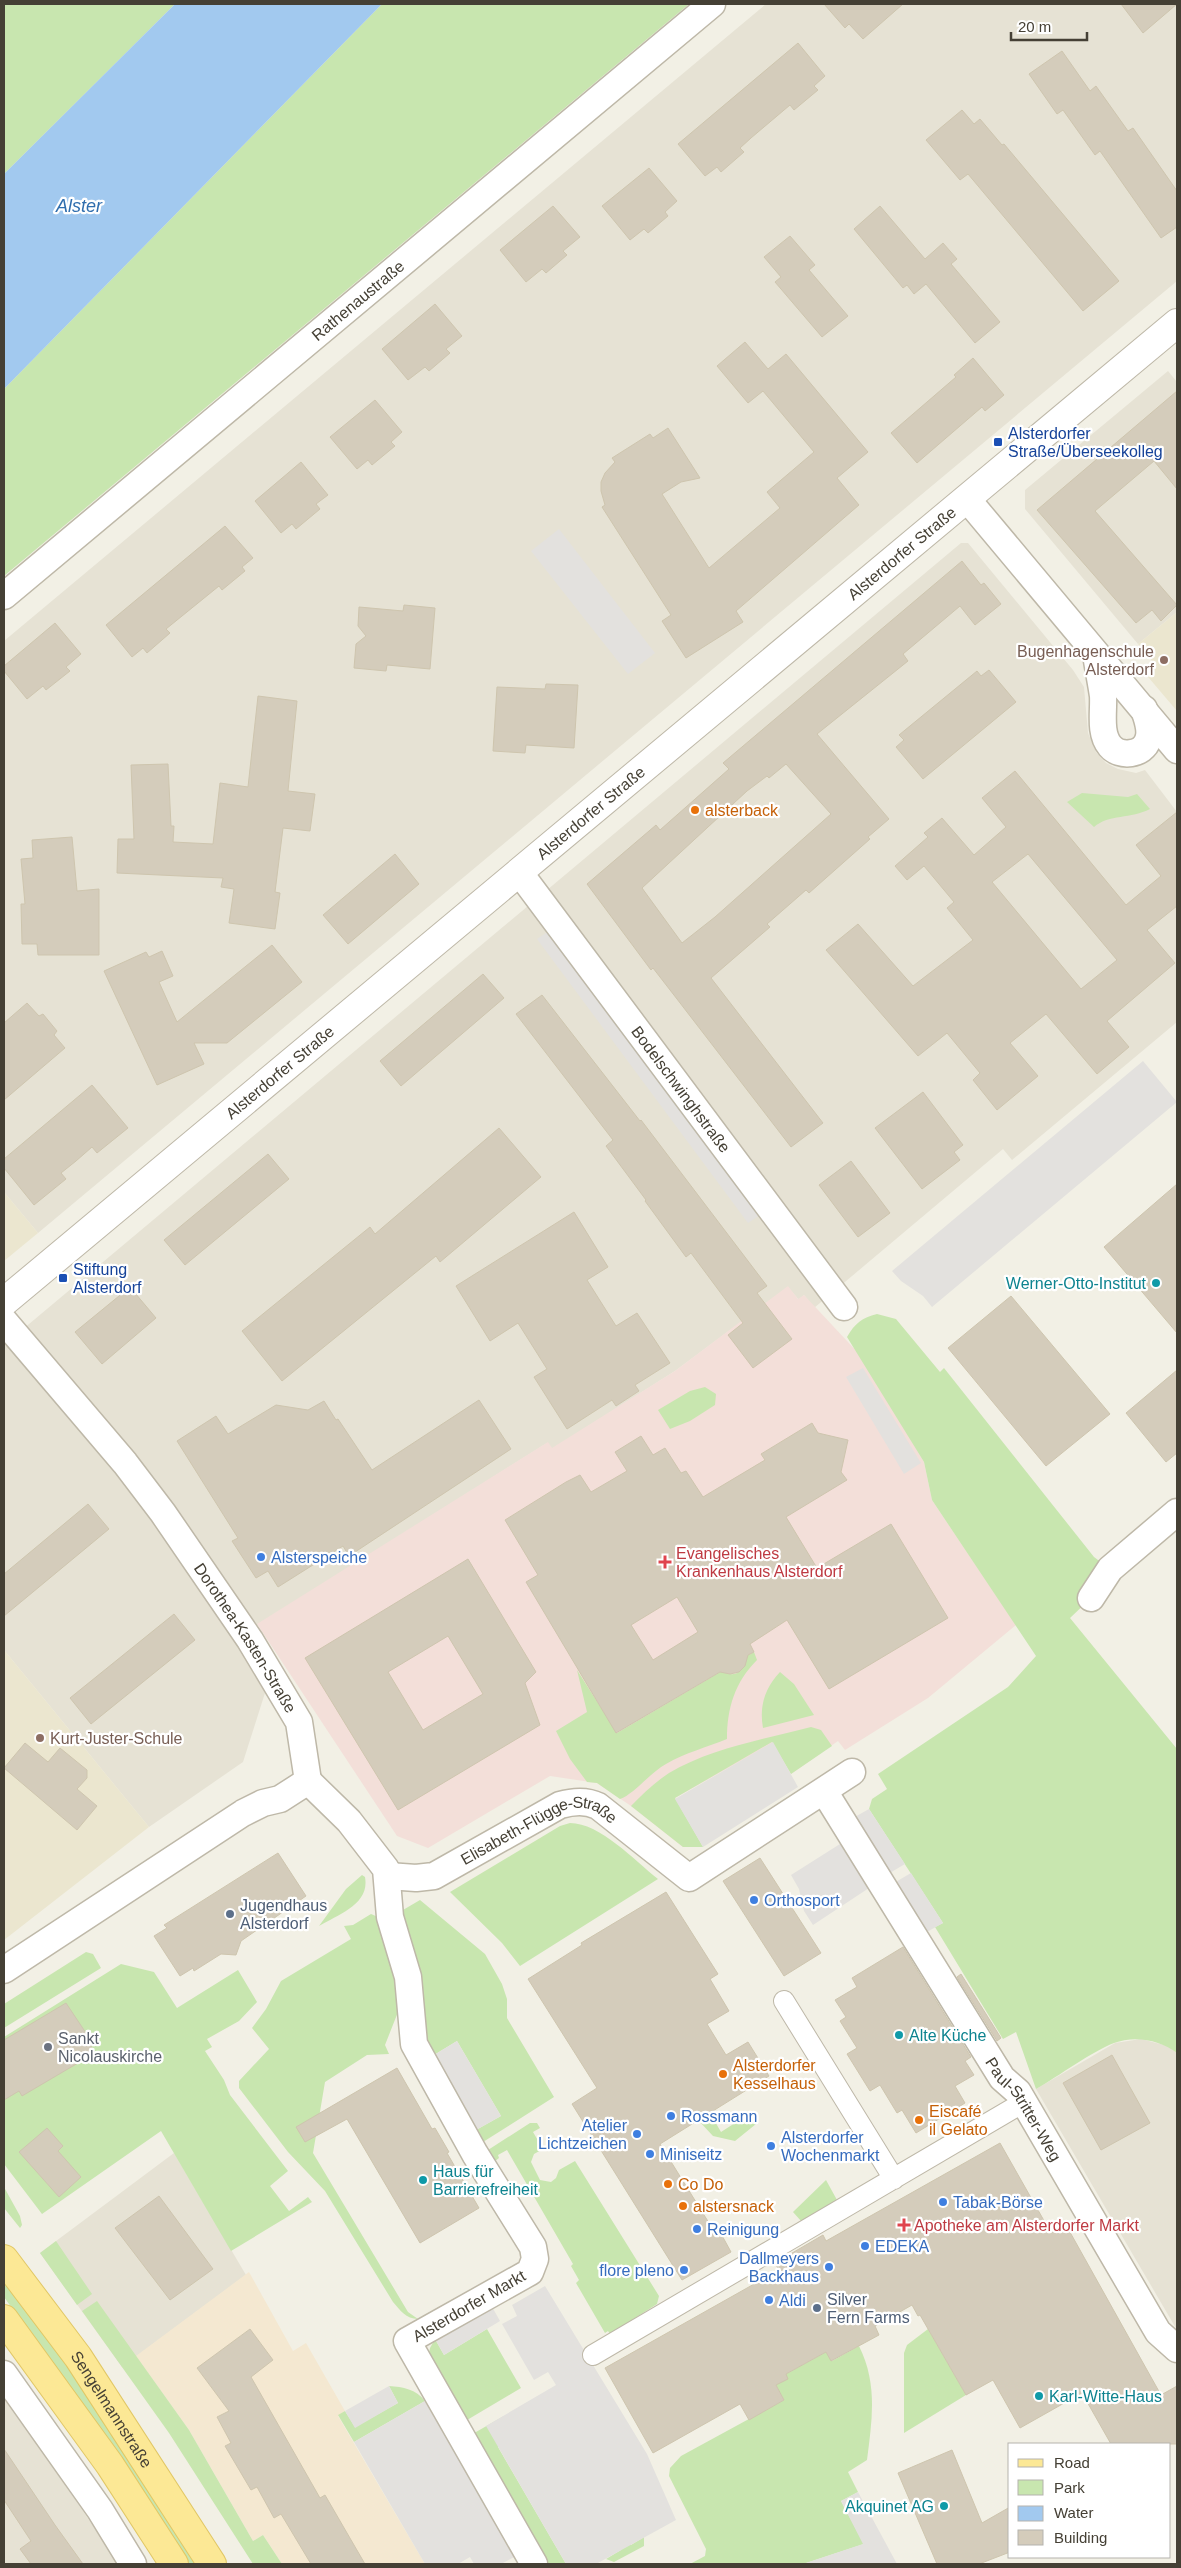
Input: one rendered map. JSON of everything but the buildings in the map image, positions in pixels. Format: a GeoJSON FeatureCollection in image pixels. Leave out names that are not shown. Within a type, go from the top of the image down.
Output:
{"type":"FeatureCollection","features":[{"type":"Feature","properties":{"kind":"main road","name":"Sengelmannstraße"},"geometry":{"type":"LineString","coordinates":[[4,2259],[78,2357],[212,2564]]}},
{"type":"Feature","properties":{"kind":"main road","name":"Sengelmannstraße"},"geometry":{"type":"LineString","coordinates":[[4,2319],[110,2465],[174,2564]]}},
{"type":"Feature","properties":{"kind":"street","name":"Rathenaustraße"},"geometry":{"type":"LineString","coordinates":[[4,596],[712,4]]}},
{"type":"Feature","properties":{"kind":"street","name":"Alsterdorfer Straße"},"geometry":{"type":"LineString","coordinates":[[4,1302],[1177,323]]}},
{"type":"Feature","properties":{"kind":"street"},"geometry":{"type":"LineString","coordinates":[[967,499],[1177,750]]}},
{"type":"Feature","properties":{"kind":"street"},"geometry":{"type":"LineString","coordinates":[[1096,653],[1103,696],[1104,730],[1110,746],[1121,753],[1133,753],[1144,747],[1149,739],[1149,726],[1144,709]]}},
{"type":"Feature","properties":{"kind":"street","name":"Bodelschwinghstraße"},"geometry":{"type":"LineString","coordinates":[[519,872],[844,1307]]}},
{"type":"Feature","properties":{"kind":"street","name":"Dorothea-Kasten-Straße"},"geometry":{"type":"LineString","coordinates":[[4,1321],[141,1484],[250,1640],[299,1722],[308,1780]]}},
{"type":"Feature","properties":{"kind":"street"},"geometry":{"type":"LineString","coordinates":[[1091,1598],[1110,1569],[1177,1512]]}},
{"type":"Feature","properties":{"kind":"street","name":"Elisabeth-Flügge-Straße"},"geometry":{"type":"LineString","coordinates":[[388,1876],[416,1878],[434,1876],[560,1804],[590,1802],[598,1806],[689,1878],[852,1772]]}},
{"type":"Feature","properties":{"kind":"street"},"geometry":{"type":"LineString","coordinates":[[4,1970],[242,1812],[263,1803],[280,1799],[308,1780]]}},
{"type":"Feature","properties":{"kind":"street","name":"Alsterdorfer Markt"},"geometry":{"type":"LineString","coordinates":[[308,1780],[349,1821],[383,1863],[388,1876],[390,1917],[408,1977],[414,2044],[475,2154],[533,2247],[535,2259],[530,2272],[407,2341],[534,2564]]}},
{"type":"Feature","properties":{"kind":"street","name":"Paul-Stritter-Weg"},"geometry":{"type":"LineString","coordinates":[[824,1791],[1002,2078],[1018,2092],[1158,2332],[1177,2349]]}},
{"type":"Feature","properties":{"kind":"street"},"geometry":{"type":"LineString","coordinates":[[784,2001],[894,2179]]}},
{"type":"Feature","properties":{"kind":"street"},"geometry":{"type":"LineString","coordinates":[[593,2356],[1024,2102]]}},
{"type":"Feature","properties":{"kind":"street"},"geometry":{"type":"LineString","coordinates":[[4,2374],[100,2510],[133,2564]]}},
{"type":"Feature","properties":{"kind":"shaded area"},"geometry":{"type":"Polygon","coordinates":[[[766,4],[1177,4],[1177,281],[38,1233],[4,1192],[4,641],[766,4]]]}},
{"type":"Feature","properties":{"kind":"shaded area"},"geometry":{"type":"Polygon","coordinates":[[[1168,371],[1177,382],[1177,612],[1138,644],[1025,509],[1025,490],[1168,371]]]}},
{"type":"Feature","properties":{"kind":"shaded area"},"geometry":{"type":"Polygon","coordinates":[[[559,529],[655,653],[628,674],[531,551],[559,529]]]}},
{"type":"Feature","properties":{"kind":"shaded area"},"geometry":{"type":"Polygon","coordinates":[[[961,543],[968,543],[1073,670],[1084,687],[1088,733],[1096,752],[1106,763],[1118,769],[1136,773],[1145,770],[1177,812],[1177,1022],[1012,1160],[1003,1149],[814,1308],[804,1295],[799,1300],[788,1287],[675,1371],[552,1449],[547,1443],[234,1640],[265,1693],[243,1762],[149,1827],[4,1650],[4,1345],[961,543]]]}},
{"type":"Feature","properties":{"kind":"shaded area","name":"Bugenhagenschule Alsterdorf"},"geometry":{"type":"Polygon","coordinates":[[[1177,612],[1177,711],[1143,671],[1153,662],[1138,644],[1177,612]]]}},
{"type":"Feature","properties":{"kind":"shaded area"},"geometry":{"type":"Polygon","coordinates":[[[552,929],[763,1213],[748,1223],[537,939],[552,929]]]}},
{"type":"Feature","properties":{"kind":"shaded area"},"geometry":{"type":"Polygon","coordinates":[[[1143,1061],[1177,1102],[932,1307],[923,1296],[901,1281],[892,1271],[1143,1061]]]}},
{"type":"Feature","properties":{"kind":"shaded area"},"geometry":{"type":"Polygon","coordinates":[[[4,1192],[38,1233],[4,1261],[4,1192]]]}},
{"type":"Feature","properties":{"kind":"shaded area","name":"Evangelisches Krankenhaus Alsterdorf"},"geometry":{"type":"Polygon","coordinates":[[[788,1286],[798,1299],[804,1295],[862,1357],[924,1462],[932,1500],[1016,1625],[928,1698],[845,1750],[838,1741],[791,1774],[773,1743],[675,1798],[703,1847],[683,1847],[631,1806],[597,1783],[550,1776],[428,1848],[397,1836],[257,1624],[548,1442],[552,1448],[675,1371],[788,1286]]]}},
{"type":"Feature","properties":{"kind":"shaded area"},"geometry":{"type":"Polygon","coordinates":[[[863,1368],[921,1463],[904,1474],[846,1377],[863,1368]]]}},
{"type":"Feature","properties":{"kind":"shaded area","name":"Kurt-Juster-Schule"},"geometry":{"type":"Polygon","coordinates":[[[4,1650],[149,1827],[4,1940],[4,1650]]]}},
{"type":"Feature","properties":{"kind":"shaded area"},"geometry":{"type":"Polygon","coordinates":[[[773,1742],[798,1787],[703,1847],[675,1799],[773,1742]]]}},
{"type":"Feature","properties":{"kind":"shaded area"},"geometry":{"type":"Polygon","coordinates":[[[869,1809],[905,1864],[888,1874],[853,1818],[869,1809]]]}},
{"type":"Feature","properties":{"kind":"shaded area"},"geometry":{"type":"Polygon","coordinates":[[[840,1844],[869,1888],[813,1925],[804,1911],[799,1889],[791,1875],[840,1844]]]}},
{"type":"Feature","properties":{"kind":"shaded area"},"geometry":{"type":"Polygon","coordinates":[[[911,1873],[943,1923],[925,1933],[894,1883],[911,1873]]]}},
{"type":"Feature","properties":{"kind":"shaded area"},"geometry":{"type":"Polygon","coordinates":[[[1141,2039],[1168,2046],[1177,2053],[1177,2330],[1036,2089],[1115,2043],[1141,2039]]]}},
{"type":"Feature","properties":{"kind":"shaded area"},"geometry":{"type":"Polygon","coordinates":[[[457,2041],[501,2116],[476,2130],[434,2055],[457,2041]]]}},
{"type":"Feature","properties":{"kind":"shaded area"},"geometry":{"type":"Polygon","coordinates":[[[174,2153],[246,2275],[122,2367],[40,2253],[174,2153]]]}},
{"type":"Feature","properties":{"kind":"shaded area"},"geometry":{"type":"Polygon","coordinates":[[[249,2272],[293,2351],[306,2343],[345,2411],[338,2416],[425,2564],[282,2564],[263,2535],[253,2541],[189,2430],[136,2356],[249,2272]]]}},
{"type":"Feature","properties":{"kind":"shaded area"},"geometry":{"type":"Polygon","coordinates":[[[545,2286],[647,2454],[676,2520],[596,2564],[566,2564],[486,2426],[556,2385],[548,2372],[534,2380],[502,2324],[517,2316],[512,2305],[545,2286]]]}},
{"type":"Feature","properties":{"kind":"shaded area"},"geometry":{"type":"Polygon","coordinates":[[[491,2305],[500,2321],[444,2355],[435,2339],[491,2305]]]}},
{"type":"Feature","properties":{"kind":"shaded area"},"geometry":{"type":"Polygon","coordinates":[[[389,2386],[398,2403],[355,2428],[345,2411],[389,2386]]]}},
{"type":"Feature","properties":{"kind":"shaded area"},"geometry":{"type":"Polygon","coordinates":[[[4,2397],[46,2457],[119,2564],[4,2564],[4,2397]]]}},
{"type":"Feature","properties":{"kind":"shaded area"},"geometry":{"type":"Polygon","coordinates":[[[425,2401],[516,2556],[501,2564],[474,2564],[470,2557],[458,2564],[425,2564],[354,2442],[425,2401]]]}},
{"type":"Feature","properties":{"kind":"shaded area"},"geometry":{"type":"Polygon","coordinates":[[[858,2492],[897,2564],[803,2564],[863,2544],[841,2501],[858,2492]]]}},
{"type":"Feature","properties":{"kind":"green space"},"geometry":{"type":"Polygon","coordinates":[[[4,4],[175,4],[4,174],[4,4]]]}},
{"type":"Feature","properties":{"kind":"green space"},"geometry":{"type":"Polygon","coordinates":[[[382,4],[689,4],[4,576],[4,389],[382,4]]]}},
{"type":"Feature","properties":{"kind":"green space"},"geometry":{"type":"Polygon","coordinates":[[[1082,793],[1128,797],[1137,794],[1150,809],[1106,820],[1094,827],[1067,802],[1082,793]]]}},
{"type":"Feature","properties":{"kind":"green space"},"geometry":{"type":"Polygon","coordinates":[[[877,1314],[896,1319],[940,1372],[944,1368],[1094,1557],[1110,1569],[1091,1598],[1070,1618],[1177,1749],[1177,2053],[1163,2045],[1147,2040],[1130,2039],[1114,2043],[1095,2052],[1036,2089],[1016,2032],[1003,2039],[935,1927],[943,1923],[869,1809],[872,1799],[887,1789],[878,1774],[1008,1687],[1036,1656],[932,1500],[924,1462],[847,1337],[859,1322],[877,1314]]]}},
{"type":"Feature","properties":{"kind":"green space"},"geometry":{"type":"Polygon","coordinates":[[[705,1387],[716,1394],[715,1405],[690,1421],[670,1429],[658,1410],[690,1391],[705,1387]]]}},
{"type":"Feature","properties":{"kind":"green space"},"geometry":{"type":"Polygon","coordinates":[[[754,1652],[757,1660],[743,1677],[734,1696],[727,1728],[727,1739],[673,1760],[654,1772],[631,1793],[620,1799],[597,1783],[587,1782],[570,1759],[556,1731],[587,1712],[577,1670],[617,1733],[722,1671],[735,1674],[741,1670],[745,1657],[754,1652]]]}},
{"type":"Feature","properties":{"kind":"green space"},"geometry":{"type":"Polygon","coordinates":[[[780,1672],[794,1684],[814,1715],[763,1728],[762,1712],[764,1698],[770,1684],[780,1672]]]}},
{"type":"Feature","properties":{"kind":"green space"},"geometry":{"type":"Polygon","coordinates":[[[811,1727],[821,1730],[832,1746],[791,1774],[772,1742],[675,1798],[703,1847],[683,1847],[631,1806],[659,1780],[685,1764],[738,1745],[811,1727]]]}},
{"type":"Feature","properties":{"kind":"green space"},"geometry":{"type":"Polygon","coordinates":[[[570,1823],[593,1829],[605,1836],[658,1879],[520,1966],[502,1943],[450,1892],[560,1826],[570,1823]]]}},
{"type":"Feature","properties":{"kind":"green space"},"geometry":{"type":"Polygon","coordinates":[[[362,1875],[365,1877],[365,1886],[363,1894],[358,1901],[344,1912],[319,1926],[346,1889],[362,1875]]]}},
{"type":"Feature","properties":{"kind":"green space"},"geometry":{"type":"Polygon","coordinates":[[[420,1900],[485,1954],[502,1984],[507,1999],[507,2018],[554,2097],[483,2142],[476,2130],[501,2116],[457,2041],[434,2055],[425,2038],[400,1918],[403,1910],[420,1900]]]}},
{"type":"Feature","properties":{"kind":"green space"},"geometry":{"type":"Polygon","coordinates":[[[371,1914],[378,1917],[399,1979],[400,2007],[385,2045],[389,2054],[367,2055],[325,2082],[313,2153],[408,2312],[418,2319],[407,2316],[393,2302],[325,2191],[288,2152],[239,2088],[239,2081],[269,2049],[252,2028],[266,2009],[281,1981],[351,1939],[344,1926],[353,1925],[371,1914]]]}},
{"type":"Feature","properties":{"kind":"green space"},"geometry":{"type":"Polygon","coordinates":[[[86,1952],[93,1954],[101,1968],[4,2028],[4,2004],[86,1952]]]}},
{"type":"Feature","properties":{"kind":"green space"},"geometry":{"type":"Polygon","coordinates":[[[121,1964],[154,1972],[177,2008],[238,1970],[257,2002],[239,2021],[207,2039],[212,2047],[205,2051],[224,2080],[230,2095],[288,2171],[270,2186],[289,2211],[308,2197],[312,2202],[231,2251],[161,2131],[42,2214],[4,2164],[4,2037],[121,1964]]]}},
{"type":"Feature","properties":{"kind":"green space"},"geometry":{"type":"Polygon","coordinates":[[[710,2113],[721,2132],[749,2114],[756,2124],[735,2141],[713,2136],[698,2120],[710,2113]]]}},
{"type":"Feature","properties":{"kind":"green space"},"geometry":{"type":"Polygon","coordinates":[[[530,2123],[537,2123],[540,2128],[533,2132],[543,2149],[534,2154],[531,2162],[540,2180],[551,2182],[556,2178],[559,2170],[575,2161],[659,2296],[657,2304],[610,2334],[608,2331],[605,2333],[576,2283],[579,2280],[571,2266],[573,2264],[507,2150],[498,2155],[499,2158],[494,2162],[488,2150],[530,2123]]]}},
{"type":"Feature","properties":{"kind":"green space"},"geometry":{"type":"Polygon","coordinates":[[[826,2180],[837,2200],[801,2221],[793,2212],[826,2180]]]}},
{"type":"Feature","properties":{"kind":"green space"},"geometry":{"type":"Polygon","coordinates":[[[4,2187],[20,2216],[22,2225],[20,2228],[4,2208],[4,2187]]]}},
{"type":"Feature","properties":{"kind":"green space"},"geometry":{"type":"Polygon","coordinates":[[[56,2241],[92,2294],[77,2305],[40,2253],[56,2241]]]}},
{"type":"Feature","properties":{"kind":"green space"},"geometry":{"type":"Polygon","coordinates":[[[4,2278],[152,2484],[203,2564],[190,2564],[142,2491],[4,2297],[4,2278]]]}},
{"type":"Feature","properties":{"kind":"green space"},"geometry":{"type":"Polygon","coordinates":[[[97,2301],[189,2430],[253,2541],[263,2535],[282,2564],[253,2564],[169,2433],[82,2311],[97,2301]]]}},
{"type":"Feature","properties":{"kind":"green space"},"geometry":{"type":"Polygon","coordinates":[[[487,2329],[521,2388],[462,2423],[428,2358],[430,2348],[435,2339],[444,2355],[487,2329]]]}},
{"type":"Feature","properties":{"kind":"green space"},"geometry":{"type":"Polygon","coordinates":[[[928,2329],[966,2395],[904,2433],[904,2353],[907,2345],[928,2329]]]}},
{"type":"Feature","properties":{"kind":"green space"},"geometry":{"type":"Polygon","coordinates":[[[859,2346],[869,2374],[871,2388],[872,2416],[869,2445],[867,2460],[848,2472],[858,2492],[841,2501],[864,2544],[803,2564],[690,2564],[705,2556],[706,2549],[669,2476],[670,2468],[681,2456],[784,2400],[776,2385],[786,2374],[826,2352],[832,2361],[859,2346]]]}},
{"type":"Feature","properties":{"kind":"green space"},"geometry":{"type":"Polygon","coordinates":[[[389,2386],[409,2389],[425,2401],[354,2442],[338,2415],[345,2411],[355,2427],[398,2403],[389,2386]]]}},
{"type":"Feature","properties":{"kind":"green space"},"geometry":{"type":"Polygon","coordinates":[[[504,2416],[498,2447],[566,2564],[545,2564],[469,2436],[504,2416]]]}},
{"type":"Feature","properties":{"kind":"green space"},"geometry":{"type":"Polygon","coordinates":[[[546,2444],[631,2545],[644,2537],[644,2546],[614,2562],[606,2559],[621,2550],[546,2444]]]}},
{"type":"Feature","properties":{"kind":"water","name":"Alster"},"geometry":{"type":"Polygon","coordinates":[[[175,4],[382,4],[4,389],[4,174],[175,4]]]}},
{"type":"Feature","properties":{"kind":"place","name":"Alsterdorfer Straße/Überseekolleg"},"geometry":{"type":"Point","coordinates":[998,442]}},
{"type":"Feature","properties":{"kind":"place","name":"Bugenhagenschule Alsterdorf"},"geometry":{"type":"Point","coordinates":[1164,660]}},
{"type":"Feature","properties":{"kind":"place","name":"alsterback"},"geometry":{"type":"Point","coordinates":[695,810]}},
{"type":"Feature","properties":{"kind":"place","name":"Stiftung Alsterdorf"},"geometry":{"type":"Point","coordinates":[63,1278]}},
{"type":"Feature","properties":{"kind":"place","name":"Werner-Otto-Institut"},"geometry":{"type":"Point","coordinates":[1156,1283]}},
{"type":"Feature","properties":{"kind":"place","name":"Alsterspeiche"},"geometry":{"type":"Point","coordinates":[261,1557]}},
{"type":"Feature","properties":{"kind":"place","name":"Evangelisches Krankenhaus Alsterdorf"},"geometry":{"type":"Point","coordinates":[665,1562]}},
{"type":"Feature","properties":{"kind":"place","name":"Kurt-Juster-Schule"},"geometry":{"type":"Point","coordinates":[40,1738]}},
{"type":"Feature","properties":{"kind":"place","name":"Orthosport"},"geometry":{"type":"Point","coordinates":[754,1900]}},
{"type":"Feature","properties":{"kind":"place","name":"Jugendhaus Alsterdorf"},"geometry":{"type":"Point","coordinates":[230,1914]}},
{"type":"Feature","properties":{"kind":"place","name":"Alte Küche"},"geometry":{"type":"Point","coordinates":[899,2035]}},
{"type":"Feature","properties":{"kind":"place","name":"Sankt Nicolauskirche"},"geometry":{"type":"Point","coordinates":[48,2047]}},
{"type":"Feature","properties":{"kind":"place","name":"Alsterdorfer Kesselhaus"},"geometry":{"type":"Point","coordinates":[723,2074]}},
{"type":"Feature","properties":{"kind":"place","name":"Rossmann"},"geometry":{"type":"Point","coordinates":[671,2116]}},
{"type":"Feature","properties":{"kind":"place","name":"Eiscafé il Gelato"},"geometry":{"type":"Point","coordinates":[919,2120]}},
{"type":"Feature","properties":{"kind":"place","name":"Atelier Lichtzeichen"},"geometry":{"type":"Point","coordinates":[637,2134]}},
{"type":"Feature","properties":{"kind":"place","name":"Alsterdorfer Wochenmarkt"},"geometry":{"type":"Point","coordinates":[771,2146]}},
{"type":"Feature","properties":{"kind":"place","name":"Miniseitz"},"geometry":{"type":"Point","coordinates":[650,2154]}},
{"type":"Feature","properties":{"kind":"place","name":"Haus für Barrierefreiheit"},"geometry":{"type":"Point","coordinates":[423,2180]}},
{"type":"Feature","properties":{"kind":"place","name":"Co Do"},"geometry":{"type":"Point","coordinates":[668,2184]}},
{"type":"Feature","properties":{"kind":"place","name":"Tabak-Börse"},"geometry":{"type":"Point","coordinates":[943,2202]}},
{"type":"Feature","properties":{"kind":"place","name":"alstersnack"},"geometry":{"type":"Point","coordinates":[683,2206]}},
{"type":"Feature","properties":{"kind":"place","name":"Apotheke am Alsterdorfer Markt"},"geometry":{"type":"Point","coordinates":[904,2225]}},
{"type":"Feature","properties":{"kind":"place","name":"Reinigung"},"geometry":{"type":"Point","coordinates":[697,2229]}},
{"type":"Feature","properties":{"kind":"place","name":"EDEKA"},"geometry":{"type":"Point","coordinates":[865,2246]}},
{"type":"Feature","properties":{"kind":"place","name":"Dallmeyers Backhaus"},"geometry":{"type":"Point","coordinates":[829,2267]}},
{"type":"Feature","properties":{"kind":"place","name":"flore pleno"},"geometry":{"type":"Point","coordinates":[684,2270]}},
{"type":"Feature","properties":{"kind":"place","name":"Aldi"},"geometry":{"type":"Point","coordinates":[769,2300]}},
{"type":"Feature","properties":{"kind":"place","name":"Silver Fern Farms"},"geometry":{"type":"Point","coordinates":[817,2308]}},
{"type":"Feature","properties":{"kind":"place","name":"Karl-Witte-Haus"},"geometry":{"type":"Point","coordinates":[1039,2396]}},
{"type":"Feature","properties":{"kind":"place","name":"Akquinet AG"},"geometry":{"type":"Point","coordinates":[944,2506]}}]}
